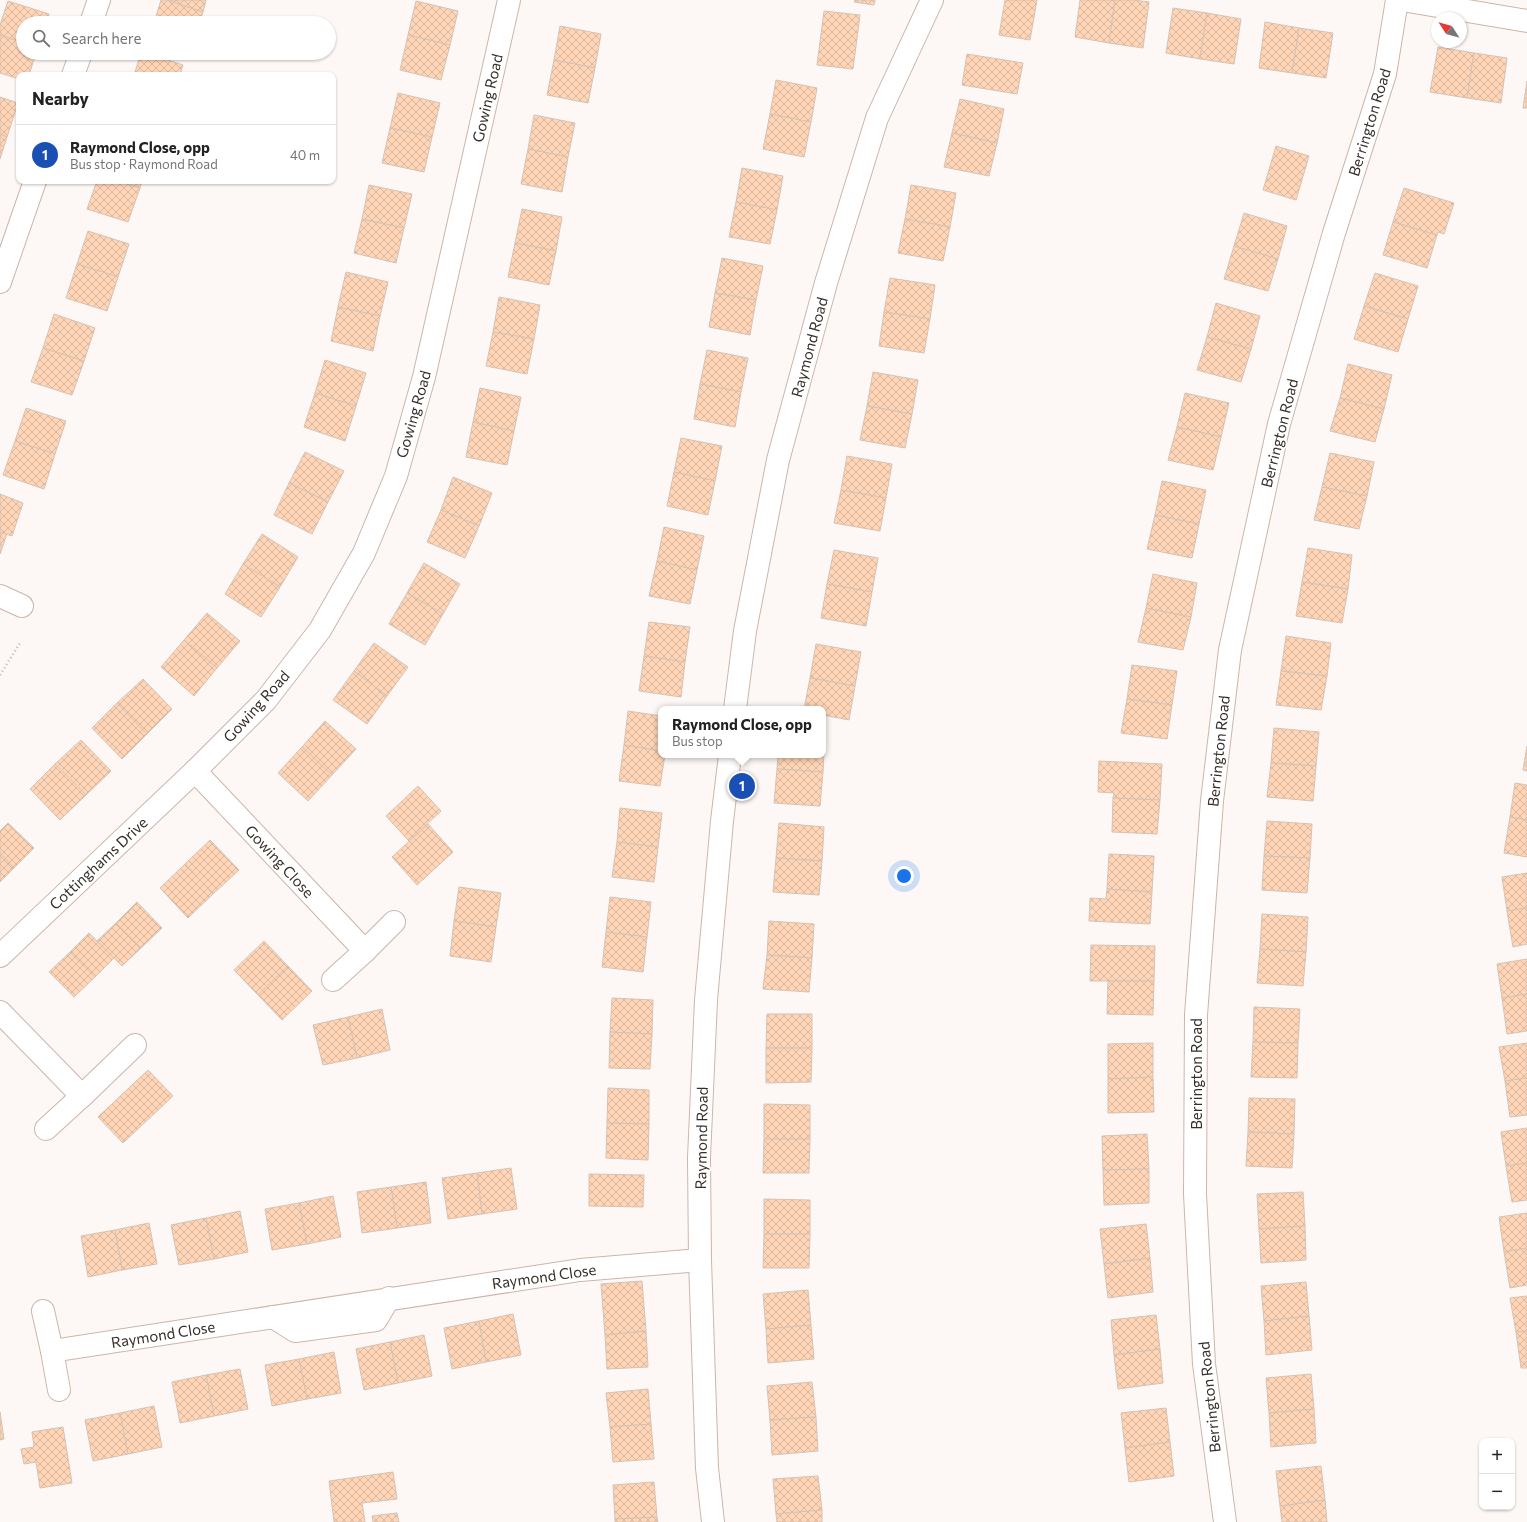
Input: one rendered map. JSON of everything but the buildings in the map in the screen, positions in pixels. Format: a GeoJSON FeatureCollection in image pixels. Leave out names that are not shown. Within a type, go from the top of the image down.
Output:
{"type":"FeatureCollection","features":[{"type":"Feature","properties":{"kind":"street"},"geometry":{"type":"LineString","coordinates":[[93,16],[99,0]]}},
{"type":"Feature","properties":{"kind":"street","name":"Gowing Road"},"geometry":{"type":"LineString","coordinates":[[195,771],[266,700],[320,630],[364,553],[393,483],[424,377],[509,0]]}},
{"type":"Feature","properties":{"kind":"street","name":"Raymond Road"},"geometry":{"type":"LineString","coordinates":[[735,706],[745,631],[778,460],[826,283],[877,118],[932,0]]}},
{"type":"Feature","properties":{"kind":"street","name":"Berrington Road"},"geometry":{"type":"LineString","coordinates":[[1225,1522],[1204,1364],[1195,1194],[1196,1015],[1213,793],[1230,650],[1279,424],[1334,233],[1385,74],[1397,0]]}},
{"type":"Feature","properties":{"kind":"street"},"geometry":{"type":"LineString","coordinates":[[1402,0],[1527,21]]}},
{"type":"Feature","properties":{"kind":"street"},"geometry":{"type":"LineString","coordinates":[[74,72],[78,60]]}},
{"type":"Feature","properties":{"kind":"street"},"geometry":{"type":"LineString","coordinates":[[0,282],[34,184]]}},
{"type":"Feature","properties":{"kind":"street"},"geometry":{"type":"LineString","coordinates":[[0,596],[22,606]]}},
{"type":"Feature","properties":{"kind":"street","name":"Raymond Road"},"geometry":{"type":"LineString","coordinates":[[712,1522],[707,1468],[700,1260],[699,1158],[706,1000],[722,821],[730,758]]}},
{"type":"Feature","properties":{"kind":"street","name":"Gowing Close"},"geometry":{"type":"LineString","coordinates":[[195,771],[365,951]]}},
{"type":"Feature","properties":{"kind":"street","name":"Cottinghams Drive"},"geometry":{"type":"LineString","coordinates":[[0,956],[195,771]]}},
{"type":"Feature","properties":{"kind":"street"},"geometry":{"type":"LineString","coordinates":[[333,980],[394,922]]}},
{"type":"Feature","properties":{"kind":"street"},"geometry":{"type":"LineString","coordinates":[[0,1012],[82,1096]]}},
{"type":"Feature","properties":{"kind":"street"},"geometry":{"type":"LineString","coordinates":[[46,1129],[135,1045]]}},
{"type":"Feature","properties":{"kind":"street","name":"Raymond Close"},"geometry":{"type":"LineString","coordinates":[[52,1351],[273,1317],[295,1331],[376,1320],[389,1298],[580,1270],[700,1260]]}},
{"type":"Feature","properties":{"kind":"street"},"geometry":{"type":"LineString","coordinates":[[43,1311],[59,1390]]}},
{"type":"Feature","properties":{"kind":"path"},"geometry":{"type":"LineString","coordinates":[[0,674],[20,643]]}},
{"type":"Feature","properties":{"kind":"place","name":"Raymond Close, opp"},"geometry":{"type":"Point","coordinates":[742,786]}}]}
